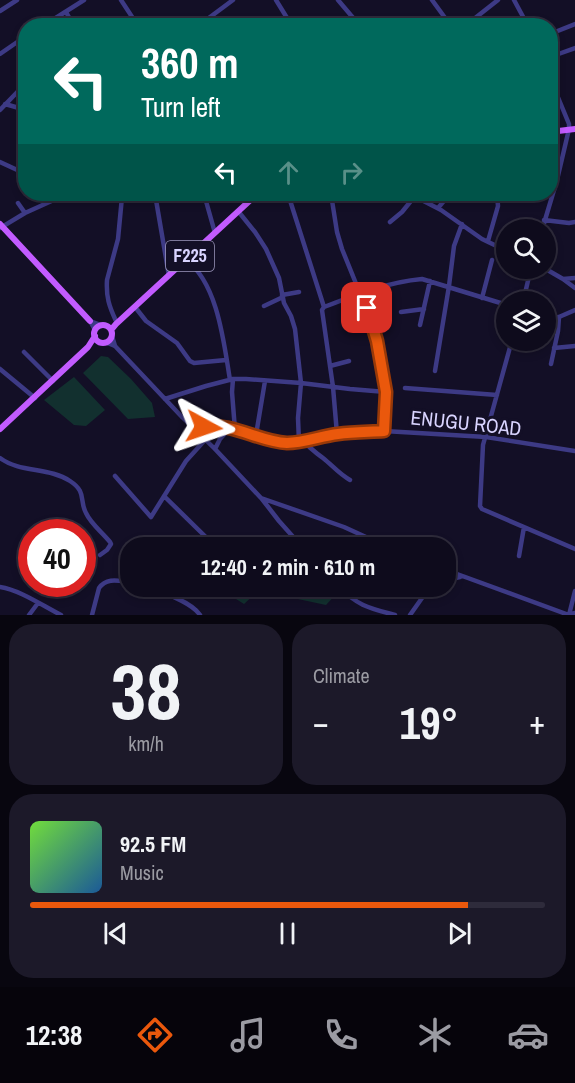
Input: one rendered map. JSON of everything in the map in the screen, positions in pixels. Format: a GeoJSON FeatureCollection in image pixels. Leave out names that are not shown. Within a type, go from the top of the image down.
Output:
{"type":"FeatureCollection","features":[{"type":"Feature","properties":{"kind":"main road","name":"F225"},"geometry":{"type":"LineString","coordinates":[[103,330],[123,318],[150,295],[249,201]]}},
{"type":"Feature","properties":{"kind":"main road"},"geometry":{"type":"LineString","coordinates":[[1,226],[90,321]]}},
{"type":"Feature","properties":{"kind":"main road","name":"F225"},"geometry":{"type":"LineString","coordinates":[[0,429],[53,381],[103,330],[123,318]]}},
{"type":"Feature","properties":{"kind":"main road","name":"F225"},"geometry":{"type":"LineString","coordinates":[[88,347],[109,340],[103,330]]}},
{"type":"Feature","properties":{"kind":"main road"},"geometry":{"type":"LineString","coordinates":[[102,342],[103,330]]}},
{"type":"Feature","properties":{"kind":"street"},"geometry":{"type":"LineString","coordinates":[[0,11],[17,0]]}},
{"type":"Feature","properties":{"kind":"street"},"geometry":{"type":"LineString","coordinates":[[56,18],[84,0]]}},
{"type":"Feature","properties":{"kind":"street"},"geometry":{"type":"LineString","coordinates":[[121,0],[133,18]]}},
{"type":"Feature","properties":{"kind":"street"},"geometry":{"type":"LineString","coordinates":[[209,18],[233,0]]}},
{"type":"Feature","properties":{"kind":"street"},"geometry":{"type":"LineString","coordinates":[[276,0],[287,18]]}},
{"type":"Feature","properties":{"kind":"street"},"geometry":{"type":"LineString","coordinates":[[338,0],[353,18]]}},
{"type":"Feature","properties":{"kind":"street"},"geometry":{"type":"LineString","coordinates":[[432,0],[445,18]]}},
{"type":"Feature","properties":{"kind":"street"},"geometry":{"type":"LineString","coordinates":[[475,18],[498,0]]}},
{"type":"Feature","properties":{"kind":"street"},"geometry":{"type":"LineString","coordinates":[[514,0],[524,18]]}},
{"type":"Feature","properties":{"kind":"street"},"geometry":{"type":"LineString","coordinates":[[66,12],[69,18]]}},
{"type":"Feature","properties":{"kind":"street"},"geometry":{"type":"LineString","coordinates":[[558,31],[575,24]]}},
{"type":"Feature","properties":{"kind":"street"},"geometry":{"type":"LineString","coordinates":[[0,54],[18,42]]}},
{"type":"Feature","properties":{"kind":"street"},"geometry":{"type":"LineString","coordinates":[[558,54],[575,48]]}},
{"type":"Feature","properties":{"kind":"street"},"geometry":{"type":"LineString","coordinates":[[0,110],[18,90]]}},
{"type":"Feature","properties":{"kind":"street"},"geometry":{"type":"LineString","coordinates":[[558,97],[572,129],[558,169]]}},
{"type":"Feature","properties":{"kind":"street"},"geometry":{"type":"LineString","coordinates":[[5,104],[18,108]]}},
{"type":"Feature","properties":{"kind":"street"},"geometry":{"type":"LineString","coordinates":[[0,162],[18,170]]}},
{"type":"Feature","properties":{"kind":"street"},"geometry":{"type":"LineString","coordinates":[[1,226],[52,201]]}},
{"type":"Feature","properties":{"kind":"street"},"geometry":{"type":"LineString","coordinates":[[116,321],[106,295],[107,280],[118,239],[122,201]]}},
{"type":"Feature","properties":{"kind":"street"},"geometry":{"type":"LineString","coordinates":[[156,201],[166,280]]}},
{"type":"Feature","properties":{"kind":"street"},"geometry":{"type":"LineString","coordinates":[[206,201],[215,233]]}},
{"type":"Feature","properties":{"kind":"street"},"geometry":{"type":"LineString","coordinates":[[290,201],[324,307],[322,310],[337,434]]}},
{"type":"Feature","properties":{"kind":"street"},"geometry":{"type":"LineString","coordinates":[[332,201],[339,241],[367,308],[377,341],[386,392],[384,431]]}},
{"type":"Feature","properties":{"kind":"street"},"geometry":{"type":"LineString","coordinates":[[390,222],[402,212],[409,201]]}},
{"type":"Feature","properties":{"kind":"street"},"geometry":{"type":"LineString","coordinates":[[425,201],[496,246]]}},
{"type":"Feature","properties":{"kind":"street"},"geometry":{"type":"LineString","coordinates":[[438,208],[444,201]]}},
{"type":"Feature","properties":{"kind":"street"},"geometry":{"type":"LineString","coordinates":[[488,242],[498,201]]}},
{"type":"Feature","properties":{"kind":"street"},"geometry":{"type":"LineString","coordinates":[[544,219],[549,201]]}},
{"type":"Feature","properties":{"kind":"street"},"geometry":{"type":"LineString","coordinates":[[18,203],[25,213]]}},
{"type":"Feature","properties":{"kind":"street"},"geometry":{"type":"LineString","coordinates":[[238,212],[266,249],[279,278],[284,303],[295,329],[301,382],[298,418],[301,441],[350,480]]}},
{"type":"Feature","properties":{"kind":"street"},"geometry":{"type":"LineString","coordinates":[[556,221],[575,222]]}},
{"type":"Feature","properties":{"kind":"street"},"geometry":{"type":"LineString","coordinates":[[435,371],[454,246],[462,224]]}},
{"type":"Feature","properties":{"kind":"street"},"geometry":{"type":"LineString","coordinates":[[186,260],[192,264],[206,285],[216,310],[231,380],[232,429],[220,439],[215,449]]}},
{"type":"Feature","properties":{"kind":"street"},"geometry":{"type":"LineString","coordinates":[[482,298],[492,260]]}},
{"type":"Feature","properties":{"kind":"street"},"geometry":{"type":"LineString","coordinates":[[556,275],[575,288]]}},
{"type":"Feature","properties":{"kind":"street"},"geometry":{"type":"LineString","coordinates":[[563,279],[575,278]]}},
{"type":"Feature","properties":{"kind":"street"},"geometry":{"type":"LineString","coordinates":[[324,307],[360,293],[422,279],[496,302]]}},
{"type":"Feature","properties":{"kind":"street"},"geometry":{"type":"LineString","coordinates":[[420,325],[430,281]]}},
{"type":"Feature","properties":{"kind":"street"},"geometry":{"type":"LineString","coordinates":[[264,306],[282,296],[299,292]]}},
{"type":"Feature","properties":{"kind":"street"},"geometry":{"type":"LineString","coordinates":[[135,308],[147,321],[177,343],[190,361],[194,363],[226,360]]}},
{"type":"Feature","properties":{"kind":"street"},"geometry":{"type":"LineString","coordinates":[[401,312],[424,309]]}},
{"type":"Feature","properties":{"kind":"street"},"geometry":{"type":"LineString","coordinates":[[556,318],[575,310]]}},
{"type":"Feature","properties":{"kind":"street"},"geometry":{"type":"LineString","coordinates":[[556,340],[559,317]]}},
{"type":"Feature","properties":{"kind":"street"},"geometry":{"type":"LineString","coordinates":[[90,321],[103,330],[115,346],[215,449],[261,498],[293,537]]}},
{"type":"Feature","properties":{"kind":"street"},"geometry":{"type":"LineString","coordinates":[[102,342],[115,346]]}},
{"type":"Feature","properties":{"kind":"street"},"geometry":{"type":"LineString","coordinates":[[556,348],[575,346]]}},
{"type":"Feature","properties":{"kind":"street"},"geometry":{"type":"LineString","coordinates":[[509,351],[483,452],[480,506],[482,509],[575,549]]}},
{"type":"Feature","properties":{"kind":"street"},"geometry":{"type":"LineString","coordinates":[[551,363],[553,351]]}},
{"type":"Feature","properties":{"kind":"street"},"geometry":{"type":"LineString","coordinates":[[24,352],[53,381]]}},
{"type":"Feature","properties":{"kind":"street"},"geometry":{"type":"LineString","coordinates":[[330,366],[349,361]]}},
{"type":"Feature","properties":{"kind":"street"},"geometry":{"type":"LineString","coordinates":[[0,369],[34,398]]}},
{"type":"Feature","properties":{"kind":"street"},"geometry":{"type":"LineString","coordinates":[[165,399],[206,386],[246,379],[301,382],[386,392]]}},
{"type":"Feature","properties":{"kind":"street"},"geometry":{"type":"LineString","coordinates":[[256,435],[265,381]]}},
{"type":"Feature","properties":{"kind":"street"},"geometry":{"type":"LineString","coordinates":[[405,388],[497,395]]}},
{"type":"Feature","properties":{"kind":"street","name":"ENUGU ROAD"},"geometry":{"type":"LineString","coordinates":[[182,417],[278,442],[301,441],[337,434],[384,431],[486,437],[575,451]]}},
{"type":"Feature","properties":{"kind":"street"},"geometry":{"type":"LineString","coordinates":[[195,430],[212,426]]}},
{"type":"Feature","properties":{"kind":"street"},"geometry":{"type":"LineString","coordinates":[[115,476],[151,517],[186,461],[205,440]]}},
{"type":"Feature","properties":{"kind":"street"},"geometry":{"type":"LineString","coordinates":[[0,458],[10,464],[54,473],[71,482],[82,493],[84,512],[110,542],[109,548],[100,555]]}},
{"type":"Feature","properties":{"kind":"street"},"geometry":{"type":"LineString","coordinates":[[164,496],[206,537]]}},
{"type":"Feature","properties":{"kind":"street"},"geometry":{"type":"LineString","coordinates":[[261,498],[366,537]]}},
{"type":"Feature","properties":{"kind":"street"},"geometry":{"type":"LineString","coordinates":[[519,556],[524,527]]}},
{"type":"Feature","properties":{"kind":"street"},"geometry":{"type":"LineString","coordinates":[[456,574],[569,615],[575,613]]}},
{"type":"Feature","properties":{"kind":"street"},"geometry":{"type":"LineString","coordinates":[[456,578],[462,577]]}},
{"type":"Feature","properties":{"kind":"street"},"geometry":{"type":"LineString","coordinates":[[92,615],[102,584],[111,580],[120,581]]}},
{"type":"Feature","properties":{"kind":"street"},"geometry":{"type":"LineString","coordinates":[[0,587],[61,615]]}},
{"type":"Feature","properties":{"kind":"street"},"geometry":{"type":"LineString","coordinates":[[569,615],[575,591]]}},
{"type":"Feature","properties":{"kind":"street"},"geometry":{"type":"LineString","coordinates":[[172,597],[194,608],[200,615]]}},
{"type":"Feature","properties":{"kind":"street"},"geometry":{"type":"LineString","coordinates":[[350,597],[366,607],[395,615]]}},
{"type":"Feature","properties":{"kind":"street"},"geometry":{"type":"LineString","coordinates":[[410,615],[423,597]]}},
{"type":"Feature","properties":{"kind":"street"},"geometry":{"type":"LineString","coordinates":[[29,615],[38,603]]}},
{"type":"Feature","properties":{"kind":"green space"},"geometry":{"type":"Polygon","coordinates":[[[101,356],[108,357],[131,379],[152,403],[155,417],[128,419],[83,373],[101,356]]]}},
{"type":"Feature","properties":{"kind":"green space"},"geometry":{"type":"Polygon","coordinates":[[[74,377],[105,410],[86,426],[74,425],[44,400],[74,377]]]}},
{"type":"Feature","properties":{"kind":"green space"},"geometry":{"type":"Polygon","coordinates":[[[233,597],[252,597],[244,604],[233,597]]]}},
{"type":"Feature","properties":{"kind":"green space"},"geometry":{"type":"Polygon","coordinates":[[[288,597],[333,597],[326,605],[288,597]]]}},
{"type":"Feature","properties":{"kind":"route"},"geometry":{"type":"LineString","coordinates":[[204,427],[229,429],[287,443],[337,434],[384,431],[386,392],[377,341],[367,308]]}}]}
